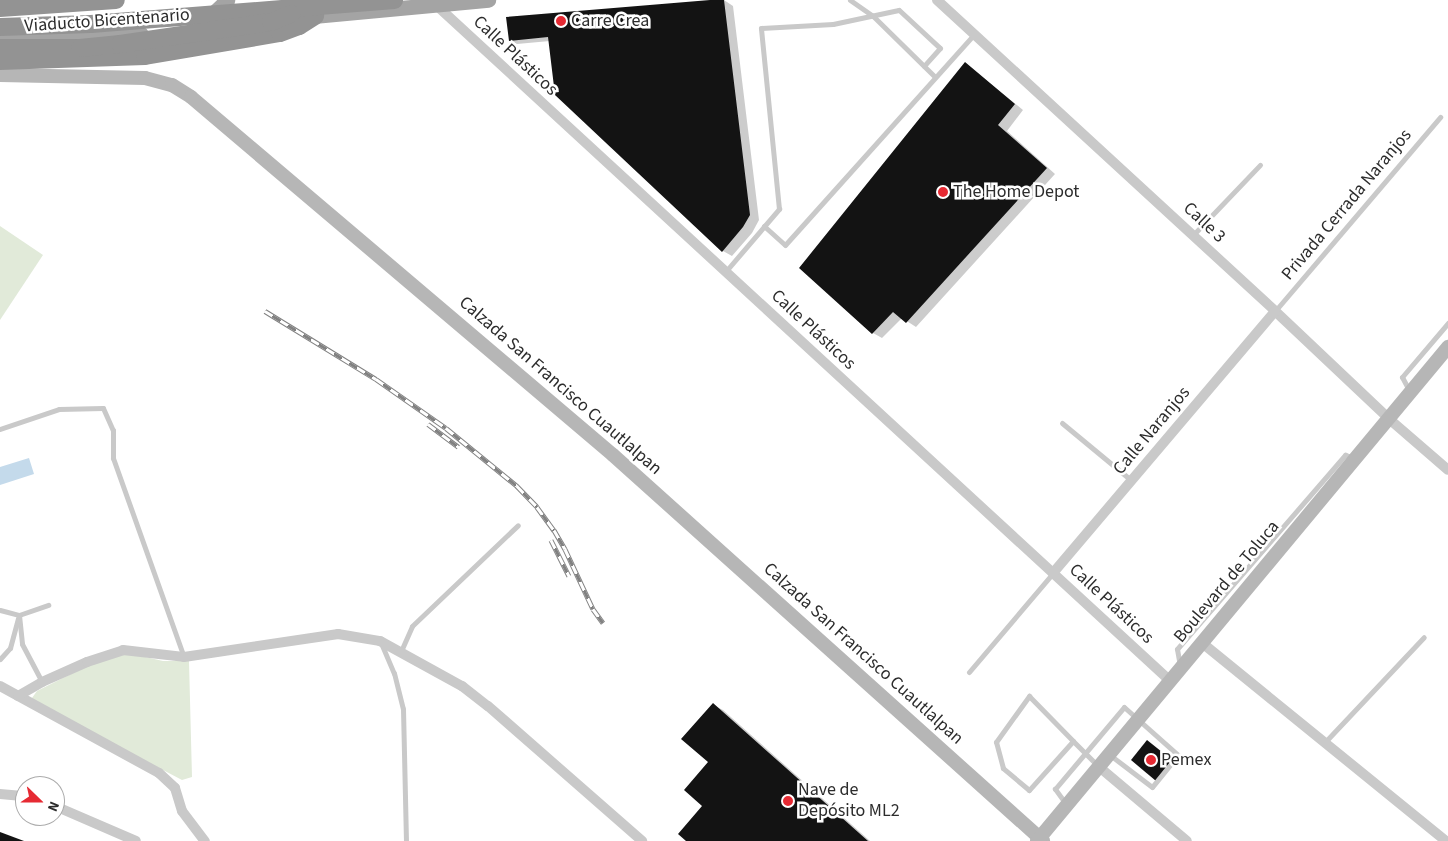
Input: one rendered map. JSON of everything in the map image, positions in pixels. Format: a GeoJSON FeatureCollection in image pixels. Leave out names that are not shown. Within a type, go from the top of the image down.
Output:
{"type":"FeatureCollection","features":[{"type":"Feature","properties":{"kind":"highway"},"geometry":{"type":"LineString","coordinates":[[0,8],[116,0]]}},
{"type":"Feature","properties":{"kind":"highway","name":"Viaducto Bicentenario"},"geometry":{"type":"LineString","coordinates":[[0,27],[91,24],[394,0]]}},
{"type":"Feature","properties":{"kind":"highway"},"geometry":{"type":"LineString","coordinates":[[0,48],[80,48],[148,41],[271,22],[288,16],[300,8]]}},
{"type":"Feature","properties":{"kind":"highway"},"geometry":{"type":"LineString","coordinates":[[0,61],[145,56],[280,33],[299,26],[315,16]]}},
{"type":"Feature","properties":{"kind":"main road"},"geometry":{"type":"LineString","coordinates":[[208,18],[227,0]]}},
{"type":"Feature","properties":{"kind":"main road"},"geometry":{"type":"LineString","coordinates":[[0,38],[87,36],[180,30],[488,0]]}},
{"type":"Feature","properties":{"kind":"street","name":"Calle 3"},"geometry":{"type":"LineString","coordinates":[[937,0],[1194,235],[1388,418],[1448,470]]}},
{"type":"Feature","properties":{"kind":"street","name":"Calle Plásticos"},"geometry":{"type":"LineString","coordinates":[[434,4],[1170,680]]}},
{"type":"Feature","properties":{"kind":"street"},"geometry":{"type":"LineString","coordinates":[[180,30],[208,18]]}},
{"type":"Feature","properties":{"kind":"street","name":"Calzada San Francisco Cuautlalpan"},"geometry":{"type":"LineString","coordinates":[[0,75],[146,78],[172,85],[191,97],[613,455],[1040,840]]}},
{"type":"Feature","properties":{"kind":"street","name":"Calle Naranjos"},"geometry":{"type":"LineString","coordinates":[[1053,573],[1275,311]]}},
{"type":"Feature","properties":{"kind":"street","name":"Boulevard de Toluca"},"geometry":{"type":"LineString","coordinates":[[1040,840],[1066,804],[1201,642],[1233,595],[1256,567],[1298,518],[1356,458],[1410,392],[1446,352]]}},
{"type":"Feature","properties":{"kind":"street"},"geometry":{"type":"LineString","coordinates":[[18,696],[42,682],[87,662],[123,650],[184,657],[338,634],[380,641],[462,686],[488,706],[642,841]]}},
{"type":"Feature","properties":{"kind":"street"},"geometry":{"type":"LineString","coordinates":[[1201,642],[1446,841]]}},
{"type":"Feature","properties":{"kind":"street"},"geometry":{"type":"LineString","coordinates":[[0,686],[159,773],[176,788],[182,811],[205,841]]}},
{"type":"Feature","properties":{"kind":"street"},"geometry":{"type":"LineString","coordinates":[[1098,766],[1187,841]]}},
{"type":"Feature","properties":{"kind":"street"},"geometry":{"type":"LineString","coordinates":[[0,794],[15,795]]}},
{"type":"Feature","properties":{"kind":"street"},"geometry":{"type":"LineString","coordinates":[[65,810],[136,841]]}},
{"type":"Feature","properties":{"kind":"lane"},"geometry":{"type":"LineString","coordinates":[[850,0],[873,16],[934,76]]}},
{"type":"Feature","properties":{"kind":"lane"},"geometry":{"type":"LineString","coordinates":[[726,272],[779,208],[761,28],[833,24],[899,10],[940,48],[924,66]]}},
{"type":"Feature","properties":{"kind":"lane"},"geometry":{"type":"LineString","coordinates":[[764,226],[785,244],[974,33]]}},
{"type":"Feature","properties":{"kind":"lane","name":"Privada Cerrada Naranjos"},"geometry":{"type":"LineString","coordinates":[[1275,311],[1440,117]]}},
{"type":"Feature","properties":{"kind":"lane"},"geometry":{"type":"LineString","coordinates":[[1194,235],[1260,165]]}},
{"type":"Feature","properties":{"kind":"lane"},"geometry":{"type":"LineString","coordinates":[[1410,392],[1402,378],[1448,323]]}},
{"type":"Feature","properties":{"kind":"lane"},"geometry":{"type":"LineString","coordinates":[[0,429],[59,410],[103,408],[113,430],[113,458],[184,657]]}},
{"type":"Feature","properties":{"kind":"lane"},"geometry":{"type":"LineString","coordinates":[[1062,423],[1132,481]]}},
{"type":"Feature","properties":{"kind":"lane"},"geometry":{"type":"LineString","coordinates":[[401,651],[412,626],[518,525]]}},
{"type":"Feature","properties":{"kind":"lane"},"geometry":{"type":"LineString","coordinates":[[969,672],[1053,573]]}},
{"type":"Feature","properties":{"kind":"lane"},"geometry":{"type":"LineString","coordinates":[[1181,667],[1177,649],[1233,595]]}},
{"type":"Feature","properties":{"kind":"lane"},"geometry":{"type":"LineString","coordinates":[[0,610],[19,615],[48,605]]}},
{"type":"Feature","properties":{"kind":"lane"},"geometry":{"type":"LineString","coordinates":[[0,659],[10,648],[19,615]]}},
{"type":"Feature","properties":{"kind":"lane"},"geometry":{"type":"LineString","coordinates":[[19,615],[22,644],[42,682]]}},
{"type":"Feature","properties":{"kind":"lane"},"geometry":{"type":"LineString","coordinates":[[1324,742],[1424,637]]}},
{"type":"Feature","properties":{"kind":"lane"},"geometry":{"type":"LineString","coordinates":[[380,641],[394,673],[403,709],[406,841]]}},
{"type":"Feature","properties":{"kind":"lane"},"geometry":{"type":"LineString","coordinates":[[1073,741],[1029,790],[1003,768],[996,742],[1029,696],[1073,741],[1084,754],[1098,766]]}},
{"type":"Feature","properties":{"kind":"lane"},"geometry":{"type":"LineString","coordinates":[[1066,804],[1056,789],[1124,707],[1178,755],[1152,787],[1108,754]]}},
{"type":"Feature","properties":{"kind":"green space"},"geometry":{"type":"Polygon","coordinates":[[[0,226],[43,255],[0,320],[0,226]]]}},
{"type":"Feature","properties":{"kind":"green space"},"geometry":{"type":"Polygon","coordinates":[[[123,652],[163,661],[189,661],[192,777],[182,780],[36,703],[32,698],[37,691],[95,662],[123,652]]]}},
{"type":"Feature","properties":{"kind":"water"},"geometry":{"type":"Polygon","coordinates":[[[29,458],[34,474],[0,485],[0,467],[29,458]]]}},
{"type":"Feature","properties":{"kind":"building"},"geometry":{"type":"Polygon","coordinates":[[[724,0],[750,215],[743,227],[722,252],[555,95],[548,37],[509,41],[506,17],[724,0]]]}},
{"type":"Feature","properties":{"kind":"building","name":"The Home Depot"},"geometry":{"type":"Polygon","coordinates":[[[965,62],[1015,104],[998,125],[1047,168],[906,323],[893,312],[872,334],[799,268],[965,62]]]}},
{"type":"Feature","properties":{"kind":"building","name":"Nave de Depósito ML2"},"geometry":{"type":"Polygon","coordinates":[[[713,703],[868,841],[686,841],[678,834],[702,806],[684,790],[708,762],[681,739],[713,703]]]}},
{"type":"Feature","properties":{"kind":"building","name":"Pemex"},"geometry":{"type":"Polygon","coordinates":[[[1147,740],[1172,760],[1156,781],[1131,760],[1147,740]]]}},
{"type":"Feature","properties":{"kind":"building"},"geometry":{"type":"Polygon","coordinates":[[[0,832],[24,841],[0,841],[0,832]]]}},
{"type":"Feature","properties":{"kind":"railway"},"geometry":{"type":"LineString","coordinates":[[265,311],[376,379],[446,428],[517,486],[537,507],[554,530],[593,609],[603,623]]}},
{"type":"Feature","properties":{"kind":"railway"},"geometry":{"type":"LineString","coordinates":[[428,424],[458,447]]}},
{"type":"Feature","properties":{"kind":"railway"},"geometry":{"type":"LineString","coordinates":[[551,540],[569,576]]}},
{"type":"Feature","properties":{"kind":"place","name":"Carre Crea"},"geometry":{"type":"Point","coordinates":[561,21]}},
{"type":"Feature","properties":{"kind":"place","name":"The Home Depot"},"geometry":{"type":"Point","coordinates":[943,192]}},
{"type":"Feature","properties":{"kind":"place","name":"Pemex"},"geometry":{"type":"Point","coordinates":[1151,760]}},
{"type":"Feature","properties":{"kind":"place","name":"Nave de Depósito ML2"},"geometry":{"type":"Point","coordinates":[788,801]}}]}
